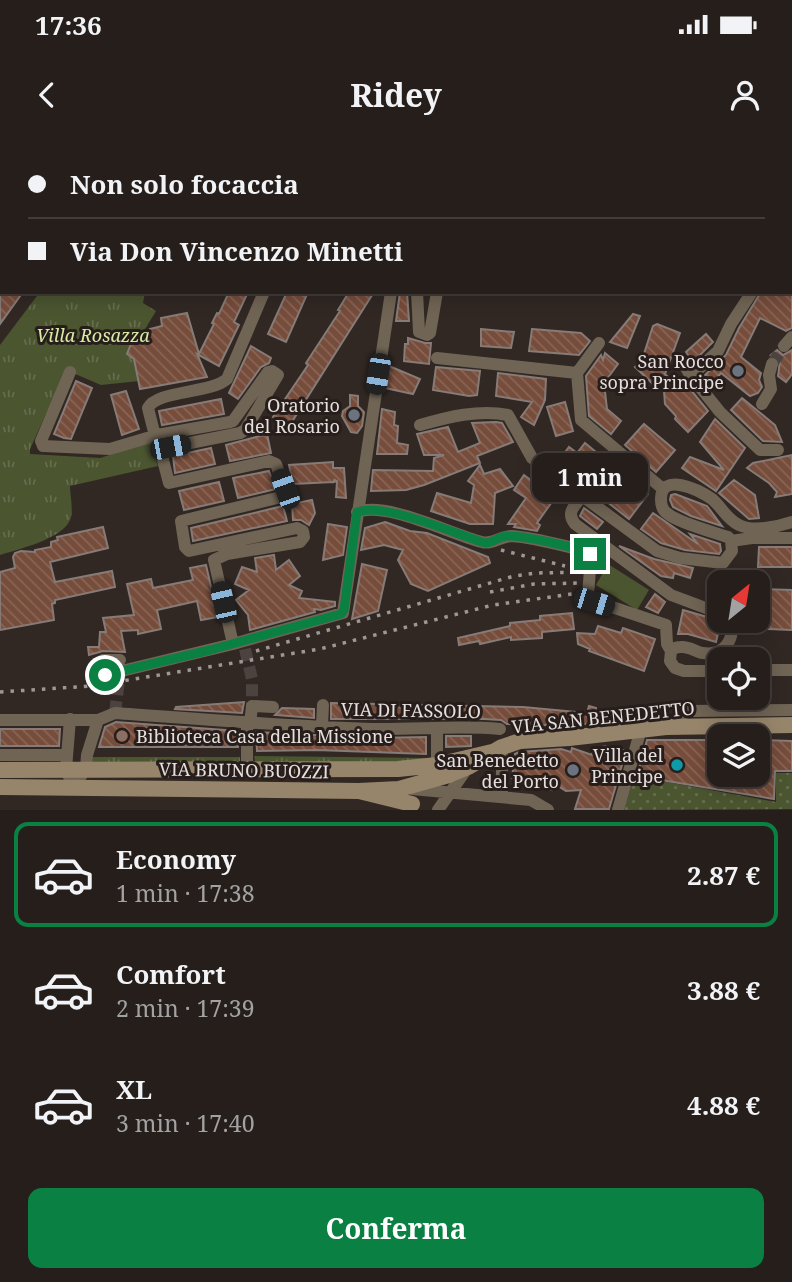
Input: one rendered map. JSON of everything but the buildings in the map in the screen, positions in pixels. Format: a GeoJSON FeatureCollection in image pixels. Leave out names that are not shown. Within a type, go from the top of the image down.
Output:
{"type":"FeatureCollection","features":[{"type":"Feature","properties":{"kind":"main road","name":"VIA SAN BENEDETTO"},"geometry":{"type":"LineString","coordinates":[[430,766],[520,741],[640,729],[792,725]]}},
{"type":"Feature","properties":{"kind":"main road","name":"VIA SAN BENEDETTO"},"geometry":{"type":"LineString","coordinates":[[359,791],[397,789],[449,775],[497,749]]}},
{"type":"Feature","properties":{"kind":"main road","name":"VIA BRUNO BUOZZI"},"geometry":{"type":"LineString","coordinates":[[0,770],[67,762],[86,769],[367,769],[430,766]]}},
{"type":"Feature","properties":{"kind":"main road"},"geometry":{"type":"LineString","coordinates":[[367,769],[397,789],[416,807]]}},
{"type":"Feature","properties":{"kind":"main road","name":"VIA BRUNO BUOZZI"},"geometry":{"type":"LineString","coordinates":[[0,787],[359,791],[416,807]]}},
{"type":"Feature","properties":{"kind":"street"},"geometry":{"type":"LineString","coordinates":[[157,435],[154,432],[149,404],[155,400],[214,387],[227,379],[263,294]]}},
{"type":"Feature","properties":{"kind":"street"},"geometry":{"type":"LineString","coordinates":[[120,666],[240,645],[343,613],[391,294]]}},
{"type":"Feature","properties":{"kind":"street"},"geometry":{"type":"LineString","coordinates":[[416,294],[419,332],[427,335],[430,332],[437,294]]}},
{"type":"Feature","properties":{"kind":"street"},"geometry":{"type":"LineString","coordinates":[[691,376],[718,351],[731,324],[751,294]]}},
{"type":"Feature","properties":{"kind":"street"},"geometry":{"type":"LineString","coordinates":[[599,343],[577,373],[581,419],[663,489]]}},
{"type":"Feature","properties":{"kind":"street"},"geometry":{"type":"LineString","coordinates":[[437,358],[577,373]]}},
{"type":"Feature","properties":{"kind":"street"},"geometry":{"type":"LineString","coordinates":[[680,358],[691,376],[734,426],[760,450],[778,450]]}},
{"type":"Feature","properties":{"kind":"street"},"geometry":{"type":"LineString","coordinates":[[762,404],[771,389],[769,375],[772,364]]}},
{"type":"Feature","properties":{"kind":"street"},"geometry":{"type":"LineString","coordinates":[[69,372],[44,431],[41,441],[43,446],[110,449],[157,435],[233,421],[268,372],[278,375],[245,430],[170,447],[164,452],[163,460],[169,483],[274,461],[285,489],[285,494],[281,497],[181,521],[189,551],[297,528],[303,531],[304,537],[300,542],[228,554],[214,560],[240,645]]}},
{"type":"Feature","properties":{"kind":"street"},"geometry":{"type":"LineString","coordinates":[[420,425],[447,417],[494,412],[511,417],[523,446],[539,466],[580,499],[589,500],[649,547],[666,555],[721,563],[727,560],[732,551],[728,537],[668,515],[662,504],[663,489],[667,485],[676,484],[712,499],[730,520],[745,527],[760,528],[792,523]]}},
{"type":"Feature","properties":{"kind":"street"},"geometry":{"type":"LineString","coordinates":[[580,499],[570,512],[575,524],[671,595],[707,608]]}},
{"type":"Feature","properties":{"kind":"street"},"geometry":{"type":"LineString","coordinates":[[357,512],[389,512],[485,543],[503,536],[517,537],[587,551],[591,558],[588,595],[590,600],[667,625],[670,662],[678,670],[707,671]]}},
{"type":"Feature","properties":{"kind":"street"},"geometry":{"type":"LineString","coordinates":[[731,541],[792,538]]}},
{"type":"Feature","properties":{"kind":"street"},"geometry":{"type":"LineString","coordinates":[[671,651],[682,647],[709,654],[721,651],[730,642],[732,634]]}},
{"type":"Feature","properties":{"kind":"street"},"geometry":{"type":"LineString","coordinates":[[770,670],[792,670]]}},
{"type":"Feature","properties":{"kind":"street","name":"VIA DI FASSOLO"},"geometry":{"type":"LineString","coordinates":[[322,726],[323,705]]}},
{"type":"Feature","properties":{"kind":"street"},"geometry":{"type":"LineString","coordinates":[[247,768],[248,724],[252,706],[273,707]]}},
{"type":"Feature","properties":{"kind":"street"},"geometry":{"type":"LineString","coordinates":[[678,727],[681,715],[690,711],[792,710]]}},
{"type":"Feature","properties":{"kind":"street","name":"VIA DI FASSOLO"},"geometry":{"type":"LineString","coordinates":[[98,720],[115,713],[248,724],[411,730],[481,727],[500,729]]}},
{"type":"Feature","properties":{"kind":"street"},"geometry":{"type":"LineString","coordinates":[[69,719],[67,762],[73,787]]}},
{"type":"Feature","properties":{"kind":"street"},"geometry":{"type":"LineString","coordinates":[[0,720],[98,720],[87,755],[86,769],[73,787]]}},
{"type":"Feature","properties":{"kind":"street"},"geometry":{"type":"LineString","coordinates":[[430,766],[437,729]]}},
{"type":"Feature","properties":{"kind":"street"},"geometry":{"type":"LineString","coordinates":[[618,810],[640,729]]}},
{"type":"Feature","properties":{"kind":"street","name":"VIA SAN BENEDETTO"},"geometry":{"type":"LineString","coordinates":[[497,749],[502,796]]}},
{"type":"Feature","properties":{"kind":"street","name":"VIA BRUNO BUOZZI"},"geometry":{"type":"LineString","coordinates":[[0,755],[67,762]]}},
{"type":"Feature","properties":{"kind":"street"},"geometry":{"type":"LineString","coordinates":[[438,810],[468,767]]}},
{"type":"Feature","properties":{"kind":"street"},"geometry":{"type":"LineString","coordinates":[[397,789],[531,800],[548,810]]}},
{"type":"Feature","properties":{"kind":"green space","name":"Villa Rosazza"},"geometry":{"type":"Polygon","coordinates":[[[38,294],[145,294],[143,303],[156,311],[139,339],[139,381],[101,385],[66,370],[30,454],[100,458],[151,442],[158,466],[70,486],[72,512],[65,527],[49,538],[0,555],[0,345],[38,294]]]}},
{"type":"Feature","properties":{"kind":"green space"},"geometry":{"type":"Polygon","coordinates":[[[608,564],[649,590],[637,610],[596,585],[608,564]]]}},
{"type":"Feature","properties":{"kind":"green space"},"geometry":{"type":"Polygon","coordinates":[[[254,756],[429,758],[428,763],[255,761],[254,756]]]}},
{"type":"Feature","properties":{"kind":"green space"},"geometry":{"type":"Polygon","coordinates":[[[89,757],[240,757],[240,762],[89,762],[89,757]]]}},
{"type":"Feature","properties":{"kind":"green space"},"geometry":{"type":"Polygon","coordinates":[[[776,773],[792,773],[792,809],[624,810],[634,776],[776,802],[776,773]]]}},
{"type":"Feature","properties":{"kind":"tunnel"},"geometry":{"type":"LineString","coordinates":[[772,364],[784,346]]}},
{"type":"Feature","properties":{"kind":"tunnel"},"geometry":{"type":"LineString","coordinates":[[245,649],[252,679],[252,706]]}},
{"type":"Feature","properties":{"kind":"tunnel"},"geometry":{"type":"LineString","coordinates":[[115,713],[120,672]]}},
{"type":"Feature","properties":{"kind":"railway"},"geometry":{"type":"LineString","coordinates":[[501,550],[565,566]]}},
{"type":"Feature","properties":{"kind":"railway"},"geometry":{"type":"LineString","coordinates":[[256,651],[514,576],[582,572]]}},
{"type":"Feature","properties":{"kind":"railway"},"geometry":{"type":"LineString","coordinates":[[490,592],[534,584],[581,583]]}},
{"type":"Feature","properties":{"kind":"railway"},"geometry":{"type":"LineString","coordinates":[[0,692],[91,686],[320,649],[493,605],[579,593]]}},
{"type":"Feature","properties":{"kind":"place","name":"San Rocco sopra Principe"},"geometry":{"type":"Point","coordinates":[738,371]}},
{"type":"Feature","properties":{"kind":"place","name":"Oratorio del Rosario"},"geometry":{"type":"Point","coordinates":[354,415]}},
{"type":"Feature","properties":{"kind":"place","name":"Biblioteca Casa della Missione"},"geometry":{"type":"Point","coordinates":[122,736]}},
{"type":"Feature","properties":{"kind":"place","name":"Villa del Principe"},"geometry":{"type":"Point","coordinates":[677,765]}},
{"type":"Feature","properties":{"kind":"place","name":"San Benedetto del Porto"},"geometry":{"type":"Point","coordinates":[573,770]}},
{"type":"Feature","properties":{"kind":"route"},"geometry":{"type":"LineString","coordinates":[[105,675],[165,662],[341,614],[344,610],[357,512],[363,510],[389,512],[485,543],[503,536],[517,537],[587,551],[590,554]]}}]}
